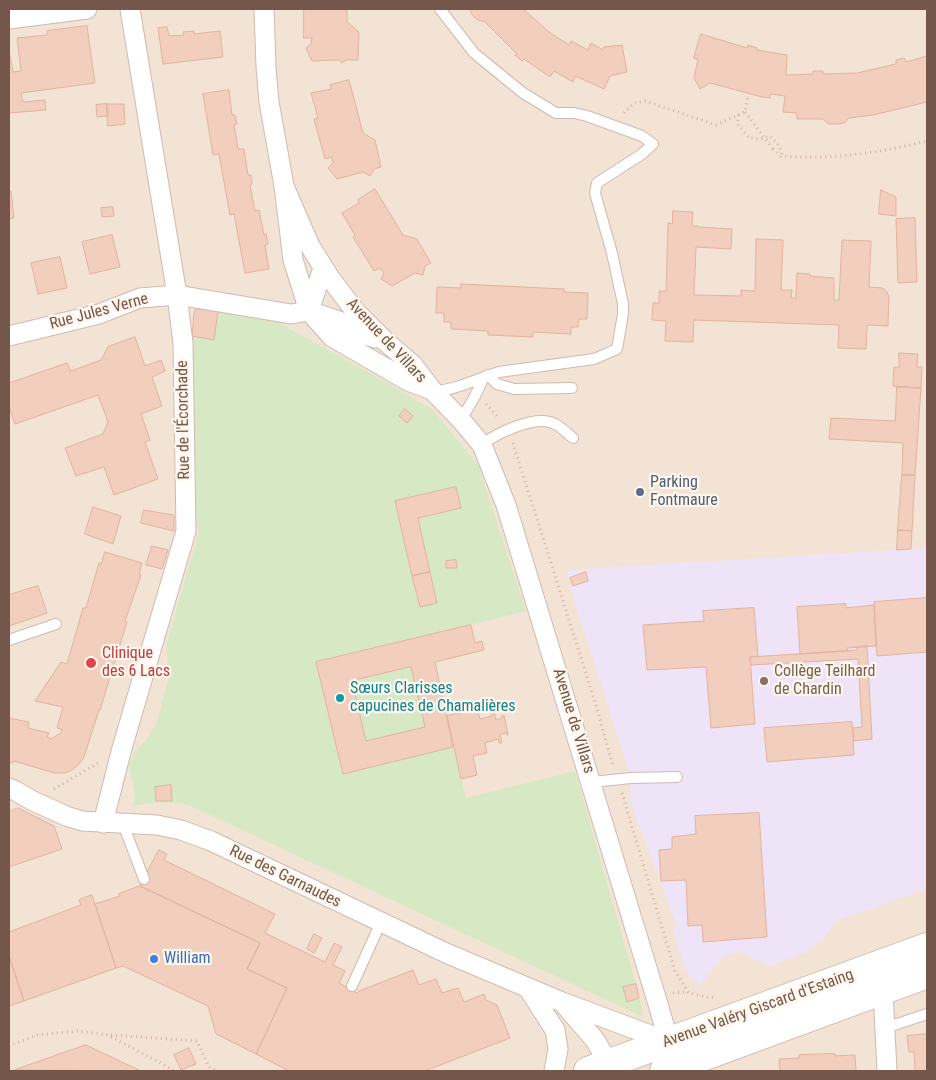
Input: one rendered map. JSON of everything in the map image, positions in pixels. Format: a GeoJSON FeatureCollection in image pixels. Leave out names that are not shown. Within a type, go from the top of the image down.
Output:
{"type":"FeatureCollection","features":[{"type":"Feature","properties":{"kind":"main road","name":"Avenue Valéry Giscard d'Estaing"},"geometry":{"type":"LineString","coordinates":[[669,1063],[725,1022],[927,947]]}},
{"type":"Feature","properties":{"kind":"main road","name":"Avenue Valéry Giscard d'Estaing"},"geometry":{"type":"LineString","coordinates":[[603,1069],[669,1063],[883,991],[927,974]]}},
{"type":"Feature","properties":{"kind":"street"},"geometry":{"type":"LineString","coordinates":[[9,19],[87,9]]}},
{"type":"Feature","properties":{"kind":"street","name":"Rue de l'Écorchade"},"geometry":{"type":"LineString","coordinates":[[103,823],[122,748],[186,531],[183,343],[177,295],[130,9]]}},
{"type":"Feature","properties":{"kind":"street","name":"Avenue de Villars"},"geometry":{"type":"LineString","coordinates":[[264,9],[269,102],[284,186],[293,260],[309,311],[332,338],[408,381],[432,390]]}},
{"type":"Feature","properties":{"kind":"street","name":"Avenue de Villars"},"geometry":{"type":"LineString","coordinates":[[284,186],[310,246],[323,268],[355,311],[386,342],[414,365],[432,390],[482,444],[506,505],[592,782],[669,1063]]}},
{"type":"Feature","properties":{"kind":"street"},"geometry":{"type":"LineString","coordinates":[[323,268],[309,311],[339,321],[363,334],[386,342]]}},
{"type":"Feature","properties":{"kind":"street","name":"Rue Jules Verne"},"geometry":{"type":"LineString","coordinates":[[9,336],[99,314],[140,298],[177,295],[291,314],[309,311]]}},
{"type":"Feature","properties":{"kind":"street","name":"Rue des Garnaudes"},"geometry":{"type":"LineString","coordinates":[[9,788],[33,801],[82,822],[157,825],[181,830],[211,841],[381,922],[562,1002],[669,1063]]}},
{"type":"Feature","properties":{"kind":"street","name":"Rue des Garnaudes"},"geometry":{"type":"LineString","coordinates":[[9,802],[33,801]]}},
{"type":"Feature","properties":{"kind":"street"},"geometry":{"type":"LineString","coordinates":[[528,988],[555,1030],[558,1049],[554,1071]]}},
{"type":"Feature","properties":{"kind":"street"},"geometry":{"type":"LineString","coordinates":[[883,991],[888,1071]]}},
{"type":"Feature","properties":{"kind":"street","name":"Rue des Garnaudes"},"geometry":{"type":"LineString","coordinates":[[562,1002],[595,1040],[603,1069]]}},
{"type":"Feature","properties":{"kind":"lane"},"geometry":{"type":"LineString","coordinates":[[432,390],[444,391],[511,370],[594,359],[617,349],[623,304],[612,253],[595,193],[597,183],[642,154],[653,144],[642,136],[587,116],[574,113],[556,113],[523,93],[474,53],[440,9]]}},
{"type":"Feature","properties":{"kind":"lane"},"geometry":{"type":"LineString","coordinates":[[485,377],[497,384],[514,389],[572,388]]}},
{"type":"Feature","properties":{"kind":"lane"},"geometry":{"type":"LineString","coordinates":[[461,420],[485,377]]}},
{"type":"Feature","properties":{"kind":"lane"},"geometry":{"type":"LineString","coordinates":[[482,444],[493,436],[508,430],[542,421],[553,423],[573,438]]}},
{"type":"Feature","properties":{"kind":"lane"},"geometry":{"type":"LineString","coordinates":[[9,640],[56,624]]}},
{"type":"Feature","properties":{"kind":"lane"},"geometry":{"type":"LineString","coordinates":[[592,782],[617,779],[677,777]]}},
{"type":"Feature","properties":{"kind":"lane"},"geometry":{"type":"LineString","coordinates":[[123,824],[144,879]]}},
{"type":"Feature","properties":{"kind":"lane"},"geometry":{"type":"LineString","coordinates":[[352,986],[381,922]]}},
{"type":"Feature","properties":{"kind":"lane"},"geometry":{"type":"LineString","coordinates":[[885,1028],[927,1014]]}},
{"type":"Feature","properties":{"kind":"path"},"geometry":{"type":"LineString","coordinates":[[748,96],[746,112],[780,156],[837,157],[888,151],[927,141]]}},
{"type":"Feature","properties":{"kind":"path"},"geometry":{"type":"LineString","coordinates":[[618,128],[620,119],[626,109],[634,103],[645,100],[716,125],[746,112]]}},
{"type":"Feature","properties":{"kind":"path"},"geometry":{"type":"LineString","coordinates":[[739,115],[737,123],[749,138],[760,140],[770,136],[782,152],[780,156]]}},
{"type":"Feature","properties":{"kind":"path"},"geometry":{"type":"LineString","coordinates":[[476,396],[491,408],[508,430],[595,702],[675,971],[688,992],[704,997],[716,998],[725,1022]]}},
{"type":"Feature","properties":{"kind":"path"},"geometry":{"type":"LineString","coordinates":[[33,801],[122,748]]}},
{"type":"Feature","properties":{"kind":"path"},"geometry":{"type":"LineString","coordinates":[[9,1046],[37,1035],[77,1031],[197,1041],[209,1068],[217,1071]]}},
{"type":"Feature","properties":{"kind":"path"},"geometry":{"type":"LineString","coordinates":[[108,1035],[175,1071]]}},
{"type":"Feature","properties":{"kind":"shaded area"},"geometry":{"type":"Polygon","coordinates":[[[9,9],[927,9],[927,1071],[9,1071],[9,9]]]}},
{"type":"Feature","properties":{"kind":"shaded area","name":"Collège Teilhard de Chardin"},"geometry":{"type":"Polygon","coordinates":[[[927,548],[927,889],[836,921],[823,939],[807,952],[771,966],[738,952],[723,957],[700,985],[694,981],[685,969],[673,929],[677,926],[630,801],[631,778],[569,584],[572,583],[568,570],[927,548]]]}},
{"type":"Feature","properties":{"kind":"green space"},"geometry":{"type":"Polygon","coordinates":[[[195,310],[274,320],[395,387],[433,410],[478,465],[526,611],[316,662],[343,774],[453,747],[466,798],[575,771],[636,984],[643,1014],[641,1016],[184,803],[151,803],[133,806],[135,793],[129,767],[134,753],[147,739],[157,722],[169,676],[166,646],[199,532],[193,506],[192,336],[194,313],[195,310]]]}},
{"type":"Feature","properties":{"kind":"green space"},"geometry":{"type":"Polygon","coordinates":[[[411,667],[425,727],[366,741],[352,681],[411,667]]]}},
{"type":"Feature","properties":{"kind":"building"},"geometry":{"type":"Polygon","coordinates":[[[304,9],[347,9],[347,22],[359,32],[358,60],[346,60],[342,63],[339,60],[312,61],[306,48],[311,44],[312,38],[304,38],[304,9]]]}},
{"type":"Feature","properties":{"kind":"building"},"geometry":{"type":"Polygon","coordinates":[[[470,9],[523,9],[549,32],[569,45],[571,41],[588,50],[591,43],[603,50],[604,47],[622,45],[627,72],[610,76],[604,89],[575,76],[573,82],[554,71],[550,77],[524,59],[522,61],[485,22],[473,16],[470,9]]]}},
{"type":"Feature","properties":{"kind":"building"},"geometry":{"type":"Polygon","coordinates":[[[87,26],[95,83],[21,93],[23,102],[45,100],[46,110],[9,113],[9,51],[13,72],[21,71],[17,38],[47,35],[47,31],[87,26]]]}},
{"type":"Feature","properties":{"kind":"building"},"geometry":{"type":"Polygon","coordinates":[[[167,27],[169,36],[184,35],[183,32],[194,31],[194,34],[220,31],[223,57],[163,64],[158,28],[167,27]]]}},
{"type":"Feature","properties":{"kind":"building"},"geometry":{"type":"Polygon","coordinates":[[[701,34],[747,48],[748,45],[757,48],[757,50],[787,55],[786,75],[813,74],[813,71],[823,71],[823,74],[857,73],[896,64],[896,60],[904,58],[906,62],[927,56],[927,102],[873,115],[849,118],[844,123],[838,124],[829,124],[823,119],[797,119],[797,113],[783,112],[785,96],[770,94],[770,98],[762,97],[710,83],[700,89],[694,78],[698,59],[694,58],[701,34]]]}},
{"type":"Feature","properties":{"kind":"building"},"geometry":{"type":"Polygon","coordinates":[[[349,80],[363,133],[375,140],[381,167],[374,169],[370,176],[363,172],[337,179],[328,168],[333,163],[332,157],[325,159],[314,119],[318,118],[311,93],[331,89],[330,85],[349,80]]]}},
{"type":"Feature","properties":{"kind":"building"},"geometry":{"type":"Polygon","coordinates":[[[229,90],[232,115],[235,115],[237,124],[234,125],[238,149],[244,149],[248,175],[251,175],[252,184],[250,185],[255,211],[259,210],[264,235],[266,234],[268,244],[265,245],[269,269],[245,273],[234,214],[230,215],[219,154],[213,155],[203,94],[229,90]]]}},
{"type":"Feature","properties":{"kind":"building"},"geometry":{"type":"Polygon","coordinates":[[[107,104],[124,104],[125,124],[108,126],[107,104]]]}},
{"type":"Feature","properties":{"kind":"building"},"geometry":{"type":"Polygon","coordinates":[[[107,104],[108,116],[97,117],[96,105],[107,104]]]}},
{"type":"Feature","properties":{"kind":"building"},"geometry":{"type":"Polygon","coordinates":[[[375,189],[403,235],[417,239],[431,263],[425,266],[423,275],[415,273],[392,286],[381,279],[384,273],[380,268],[374,271],[353,237],[355,235],[342,213],[359,203],[358,200],[375,189]]]}},
{"type":"Feature","properties":{"kind":"building"},"geometry":{"type":"Polygon","coordinates":[[[881,190],[896,197],[896,216],[879,214],[881,190]]]}},
{"type":"Feature","properties":{"kind":"building"},"geometry":{"type":"Polygon","coordinates":[[[11,191],[14,218],[9,219],[9,192],[11,191]]]}},
{"type":"Feature","properties":{"kind":"building"},"geometry":{"type":"Polygon","coordinates":[[[113,207],[114,216],[102,217],[101,208],[113,207]]]}},
{"type":"Feature","properties":{"kind":"building"},"geometry":{"type":"Polygon","coordinates":[[[673,211],[693,212],[692,226],[732,229],[731,249],[696,247],[694,295],[741,296],[741,290],[755,291],[756,239],[783,240],[781,290],[792,290],[791,298],[796,298],[797,273],[834,278],[834,300],[839,300],[842,240],[871,241],[869,287],[883,288],[887,292],[889,297],[888,326],[867,325],[866,349],[838,348],[839,325],[694,320],[693,342],[665,341],[666,321],[652,320],[653,303],[659,303],[659,291],[666,291],[668,223],[672,224],[673,211]]]}},
{"type":"Feature","properties":{"kind":"building"},"geometry":{"type":"Polygon","coordinates":[[[915,218],[917,282],[898,283],[896,219],[915,218]]]}},
{"type":"Feature","properties":{"kind":"building"},"geometry":{"type":"Polygon","coordinates":[[[112,235],[120,267],[90,274],[82,242],[112,235]]]}},
{"type":"Feature","properties":{"kind":"building"},"geometry":{"type":"Polygon","coordinates":[[[60,257],[67,288],[38,294],[31,263],[60,257]]]}},
{"type":"Feature","properties":{"kind":"building"},"geometry":{"type":"Polygon","coordinates":[[[461,284],[564,289],[564,292],[588,293],[587,319],[579,319],[578,327],[571,327],[571,334],[533,332],[533,337],[488,335],[488,331],[451,329],[451,322],[444,322],[444,313],[436,313],[437,287],[461,288],[461,284]]]}},
{"type":"Feature","properties":{"kind":"building"},"geometry":{"type":"Polygon","coordinates":[[[198,309],[218,311],[214,340],[192,336],[194,313],[198,309]]]}},
{"type":"Feature","properties":{"kind":"building"},"geometry":{"type":"Polygon","coordinates":[[[135,337],[145,366],[161,360],[165,371],[152,377],[162,406],[141,414],[150,440],[145,442],[158,479],[114,495],[104,467],[76,476],[65,448],[103,434],[108,422],[98,395],[15,424],[9,407],[9,383],[67,363],[71,371],[101,360],[108,347],[135,337]]]}},
{"type":"Feature","properties":{"kind":"building"},"geometry":{"type":"Polygon","coordinates":[[[899,353],[918,354],[917,367],[922,367],[921,388],[893,386],[894,367],[899,367],[899,353]]]}},
{"type":"Feature","properties":{"kind":"building"},"geometry":{"type":"Polygon","coordinates":[[[897,387],[921,388],[915,475],[902,475],[903,443],[829,439],[831,418],[895,421],[897,387]]]}},
{"type":"Feature","properties":{"kind":"building"},"geometry":{"type":"Polygon","coordinates":[[[405,409],[413,416],[407,423],[399,416],[405,409]]]}},
{"type":"Feature","properties":{"kind":"building"},"geometry":{"type":"Polygon","coordinates":[[[902,475],[915,475],[912,531],[898,530],[902,475]]]}},
{"type":"Feature","properties":{"kind":"building"},"geometry":{"type":"Polygon","coordinates":[[[456,487],[461,508],[418,518],[430,572],[412,576],[395,501],[456,487]]]}},
{"type":"Feature","properties":{"kind":"building"},"geometry":{"type":"Polygon","coordinates":[[[93,507],[121,516],[113,544],[85,534],[93,507]]]}},
{"type":"Feature","properties":{"kind":"building"},"geometry":{"type":"Polygon","coordinates":[[[144,510],[173,515],[174,531],[141,523],[144,510]]]}},
{"type":"Feature","properties":{"kind":"building"},"geometry":{"type":"Polygon","coordinates":[[[898,530],[912,531],[911,549],[897,550],[898,530]]]}},
{"type":"Feature","properties":{"kind":"building"},"geometry":{"type":"Polygon","coordinates":[[[152,546],[168,550],[162,569],[146,565],[152,546]]]}},
{"type":"Feature","properties":{"kind":"building","name":"Clinique des 6 Lacs"},"geometry":{"type":"Polygon","coordinates":[[[105,552],[142,563],[139,574],[141,575],[125,621],[127,622],[84,757],[72,770],[65,773],[54,773],[14,761],[13,763],[9,762],[9,718],[29,722],[28,728],[49,733],[47,737],[51,739],[61,733],[62,729],[57,728],[63,707],[35,701],[61,662],[67,664],[83,608],[86,608],[99,563],[101,564],[105,552]]]}},
{"type":"Feature","properties":{"kind":"building"},"geometry":{"type":"Polygon","coordinates":[[[456,560],[457,568],[446,568],[446,561],[456,560]]]}},
{"type":"Feature","properties":{"kind":"building"},"geometry":{"type":"Polygon","coordinates":[[[430,572],[437,603],[420,607],[412,576],[430,572]]]}},
{"type":"Feature","properties":{"kind":"building"},"geometry":{"type":"Polygon","coordinates":[[[586,572],[588,581],[573,586],[570,578],[586,572]]]}},
{"type":"Feature","properties":{"kind":"building"},"geometry":{"type":"Polygon","coordinates":[[[38,586],[47,613],[9,626],[9,595],[38,586]]]}},
{"type":"Feature","properties":{"kind":"building"},"geometry":{"type":"Polygon","coordinates":[[[927,598],[927,652],[877,656],[874,602],[927,598]]]}},
{"type":"Feature","properties":{"kind":"building"},"geometry":{"type":"Polygon","coordinates":[[[846,604],[846,608],[874,605],[876,646],[847,648],[848,651],[800,654],[797,607],[846,604]]]}},
{"type":"Feature","properties":{"kind":"building"},"geometry":{"type":"Polygon","coordinates":[[[754,608],[758,656],[750,657],[755,724],[711,728],[706,667],[647,670],[643,625],[704,621],[703,611],[754,608]]]}},
{"type":"Feature","properties":{"kind":"building","name":"Sœurs Clarisses capucines de Chamalières"},"geometry":{"type":"Polygon","coordinates":[[[471,625],[475,643],[482,641],[484,650],[435,662],[453,747],[343,774],[316,662],[471,625]],[[411,667],[352,681],[366,741],[425,727],[411,667]]]}},
{"type":"Feature","properties":{"kind":"building"},"geometry":{"type":"Polygon","coordinates":[[[867,646],[872,739],[854,741],[853,728],[862,727],[858,659],[751,665],[750,657],[857,650],[857,647],[867,646]]]}},
{"type":"Feature","properties":{"kind":"building"},"geometry":{"type":"Polygon","coordinates":[[[477,709],[480,719],[492,716],[491,712],[494,711],[496,720],[504,715],[508,735],[507,733],[500,734],[502,743],[499,743],[498,739],[485,743],[487,753],[473,756],[477,775],[461,779],[447,716],[477,709]]]}},
{"type":"Feature","properties":{"kind":"building"},"geometry":{"type":"Polygon","coordinates":[[[852,722],[854,755],[767,762],[764,728],[852,722]]]}},
{"type":"Feature","properties":{"kind":"building"},"geometry":{"type":"Polygon","coordinates":[[[171,785],[172,801],[156,801],[155,787],[171,785]]]}},
{"type":"Feature","properties":{"kind":"building"},"geometry":{"type":"Polygon","coordinates":[[[18,808],[54,826],[62,849],[9,867],[9,812],[18,808]]]}},
{"type":"Feature","properties":{"kind":"building"},"geometry":{"type":"Polygon","coordinates":[[[759,813],[767,937],[703,942],[702,925],[688,926],[686,880],[661,881],[659,850],[672,849],[672,837],[696,834],[695,816],[759,813]]]}},
{"type":"Feature","properties":{"kind":"building"},"geometry":{"type":"Polygon","coordinates":[[[159,850],[167,854],[164,860],[275,914],[265,933],[325,962],[334,943],[342,947],[333,965],[345,971],[339,983],[357,993],[413,970],[419,985],[436,979],[442,993],[458,988],[464,1002],[484,994],[486,1000],[497,1005],[510,1038],[425,1071],[289,1071],[256,1054],[287,988],[247,969],[260,943],[140,886],[159,850]]]}},
{"type":"Feature","properties":{"kind":"building"},"geometry":{"type":"Polygon","coordinates":[[[140,886],[260,943],[247,969],[287,988],[256,1054],[216,1034],[208,1006],[123,966],[116,968],[95,904],[120,896],[119,894],[140,886]]]}},
{"type":"Feature","properties":{"kind":"building"},"geometry":{"type":"Polygon","coordinates":[[[92,895],[116,968],[24,1001],[9,956],[9,932],[81,905],[79,900],[92,895]]]}},
{"type":"Feature","properties":{"kind":"building"},"geometry":{"type":"Polygon","coordinates":[[[314,934],[322,938],[314,953],[307,949],[314,934]]]}},
{"type":"Feature","properties":{"kind":"building"},"geometry":{"type":"Polygon","coordinates":[[[9,956],[24,1001],[9,1006],[9,956]]]}},
{"type":"Feature","properties":{"kind":"building"},"geometry":{"type":"Polygon","coordinates":[[[636,984],[639,998],[627,1002],[623,987],[636,984]]]}},
{"type":"Feature","properties":{"kind":"building"},"geometry":{"type":"Polygon","coordinates":[[[927,1034],[927,1071],[915,1071],[914,1052],[909,1052],[907,1036],[927,1034]]]}},
{"type":"Feature","properties":{"kind":"building"},"geometry":{"type":"Polygon","coordinates":[[[86,1045],[141,1071],[14,1070],[65,1052],[86,1045]]]}},
{"type":"Feature","properties":{"kind":"building"},"geometry":{"type":"Polygon","coordinates":[[[189,1048],[196,1064],[181,1070],[174,1055],[189,1048]]]}},
{"type":"Feature","properties":{"kind":"building"},"geometry":{"type":"Polygon","coordinates":[[[835,1054],[835,1056],[855,1055],[856,1071],[780,1071],[779,1059],[799,1058],[799,1055],[835,1054]]]}},
{"type":"Feature","properties":{"kind":"place","name":"Parking Fontmaure"},"geometry":{"type":"Point","coordinates":[640,492]}},
{"type":"Feature","properties":{"kind":"place","name":"Clinique des 6 Lacs"},"geometry":{"type":"Point","coordinates":[91,663]}},
{"type":"Feature","properties":{"kind":"place","name":"Collège Teilhard de Chardin"},"geometry":{"type":"Point","coordinates":[764,681]}},
{"type":"Feature","properties":{"kind":"place","name":"Sœurs Clarisses capucines de Chamalières"},"geometry":{"type":"Point","coordinates":[340,698]}},
{"type":"Feature","properties":{"kind":"place","name":"William"},"geometry":{"type":"Point","coordinates":[154,959]}}]}
